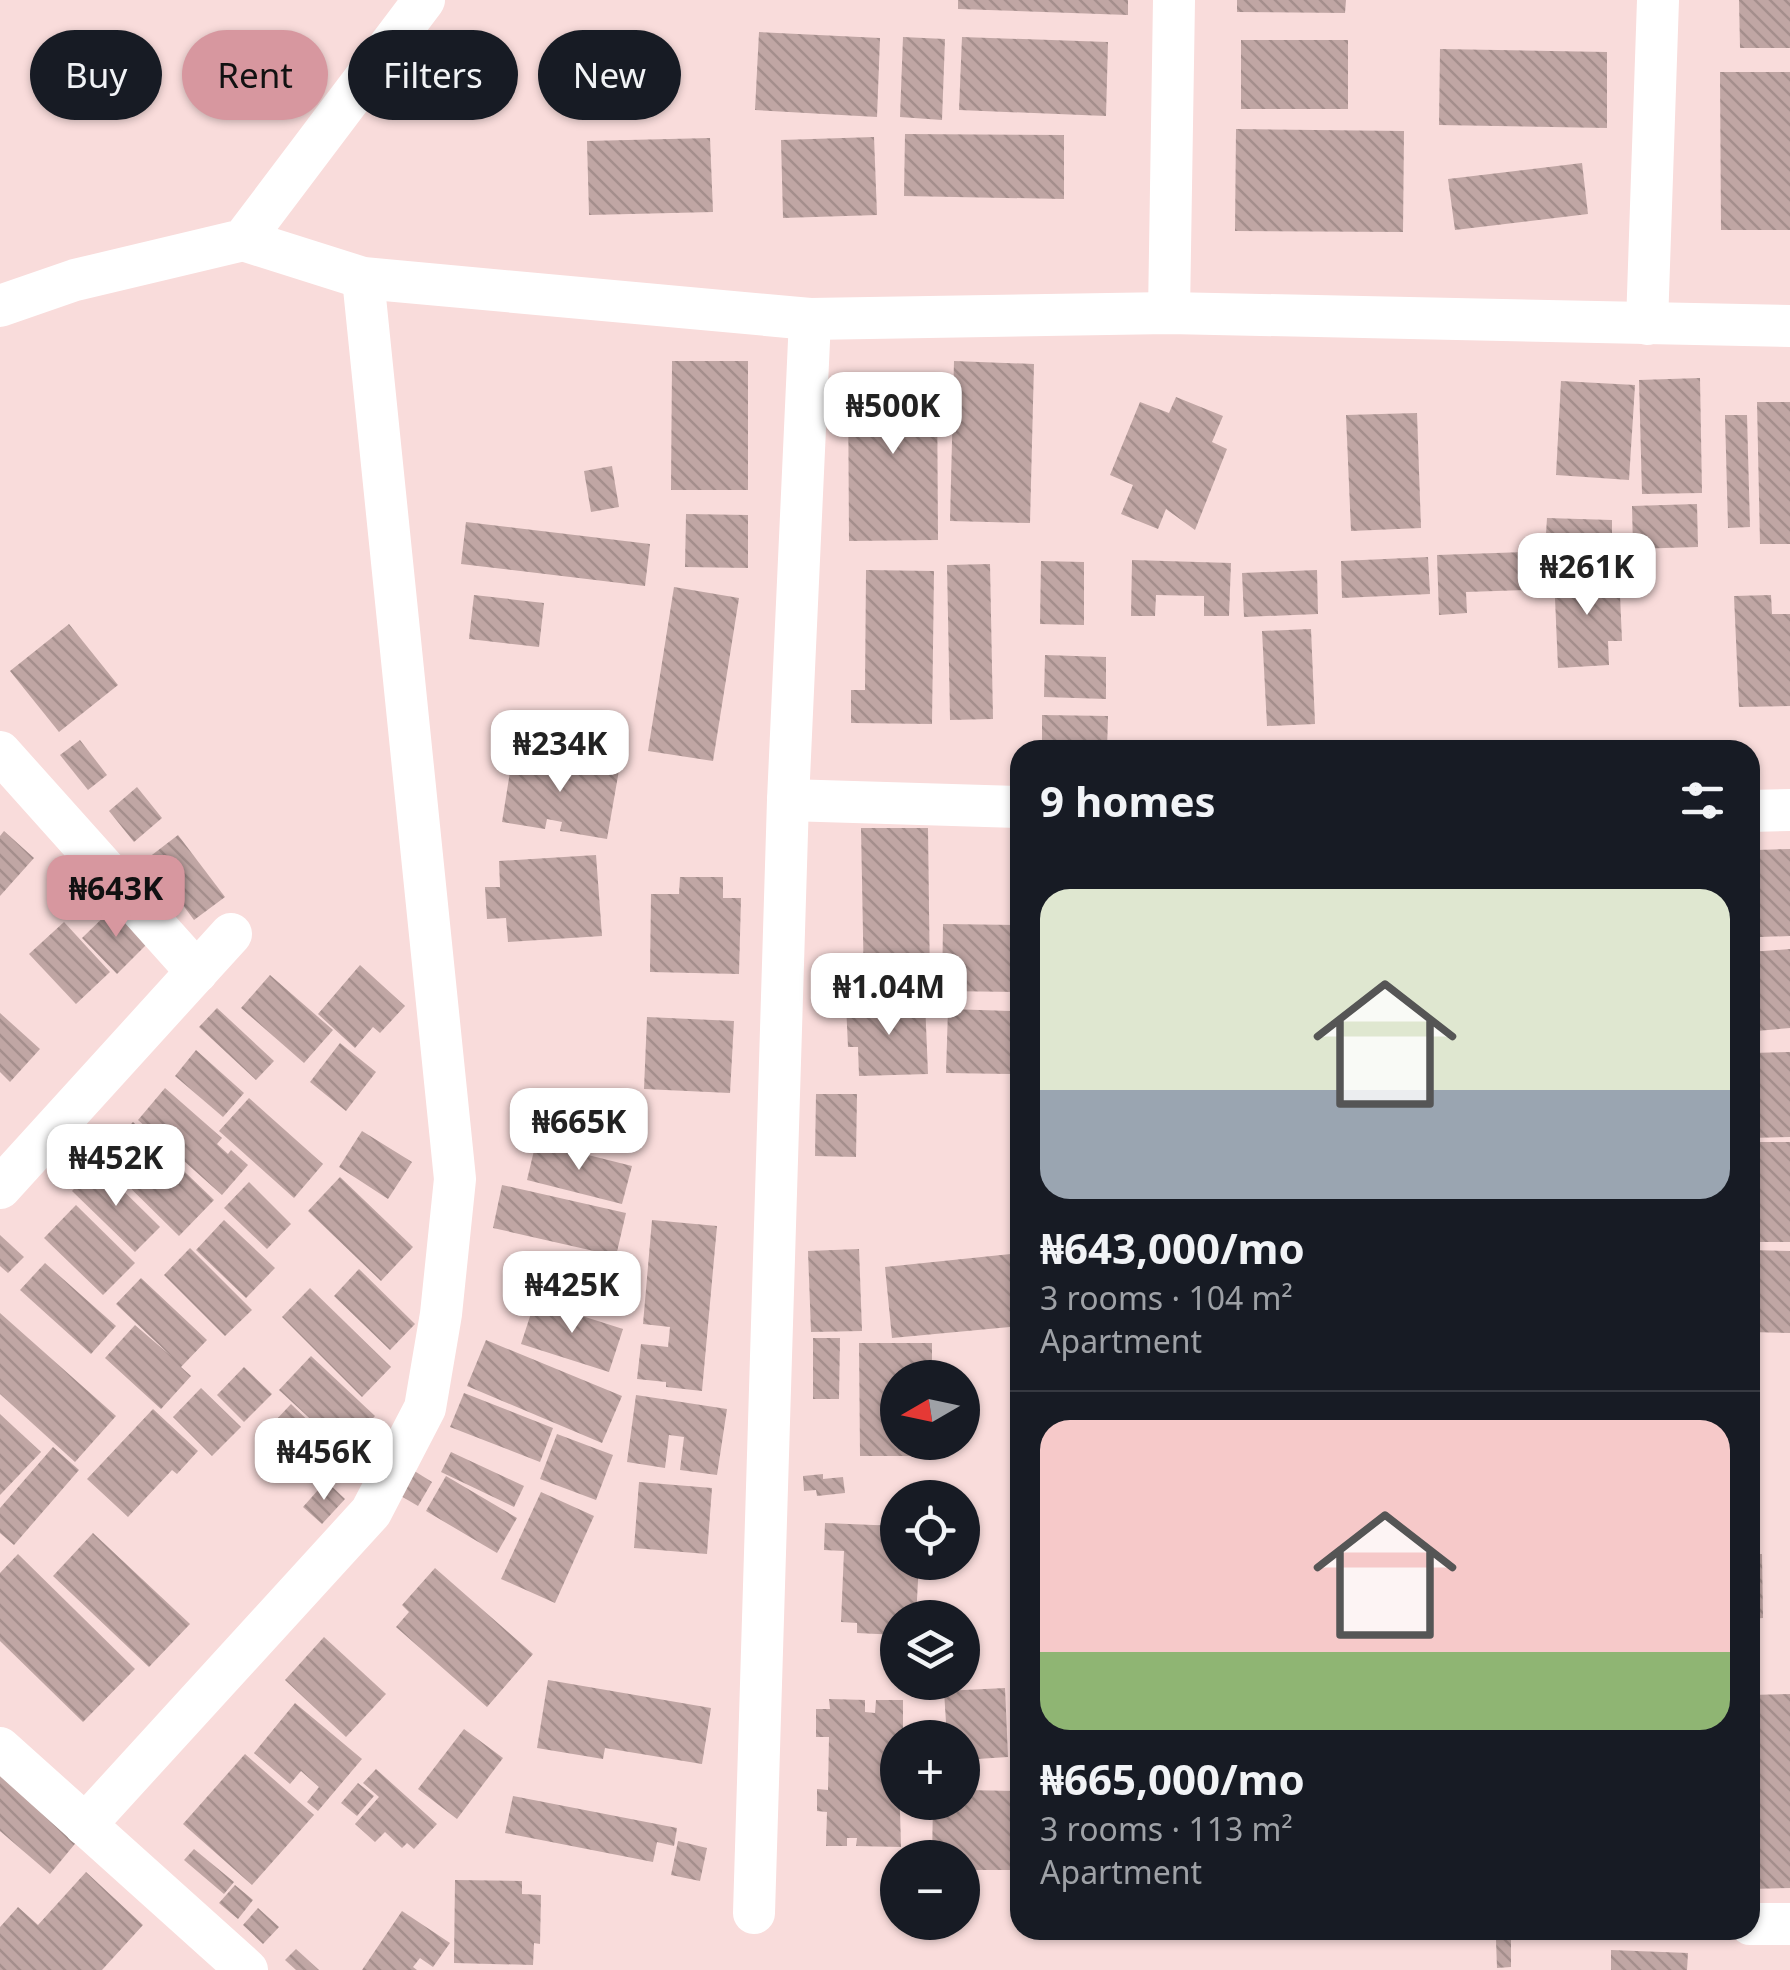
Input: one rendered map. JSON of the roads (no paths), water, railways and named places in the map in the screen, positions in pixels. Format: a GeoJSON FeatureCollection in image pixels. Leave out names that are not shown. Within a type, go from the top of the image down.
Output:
{"type":"FeatureCollection","features":[{"type":"Feature","properties":{"kind":"street"},"geometry":{"type":"LineString","coordinates":[[243,240],[424,0]]}},
{"type":"Feature","properties":{"kind":"street"},"geometry":{"type":"LineString","coordinates":[[1170,314],[1174,0]]}},
{"type":"Feature","properties":{"kind":"street"},"geometry":{"type":"LineString","coordinates":[[1647,324],[1658,0]]}},
{"type":"Feature","properties":{"kind":"street"},"geometry":{"type":"LineString","coordinates":[[0,306],[76,280],[243,240],[363,278],[810,319],[1170,314],[1790,326]]}},
{"type":"Feature","properties":{"kind":"street"},"geometry":{"type":"LineString","coordinates":[[85,1825],[371,1512],[425,1408],[441,1314],[454,1179],[363,278]]}},
{"type":"Feature","properties":{"kind":"street"},"geometry":{"type":"LineString","coordinates":[[754,1914],[788,800],[810,319]]}},
{"type":"Feature","properties":{"kind":"street"},"geometry":{"type":"LineString","coordinates":[[0,752],[197,972]]}},
{"type":"Feature","properties":{"kind":"street"},"geometry":{"type":"LineString","coordinates":[[788,800],[1010,807]]}},
{"type":"Feature","properties":{"kind":"street"},"geometry":{"type":"LineString","coordinates":[[1760,810],[1790,810]]}},
{"type":"Feature","properties":{"kind":"street"},"geometry":{"type":"LineString","coordinates":[[0,1188],[231,934]]}},
{"type":"Feature","properties":{"kind":"street"},"geometry":{"type":"LineString","coordinates":[[0,1748],[247,1970]]}},
{"type":"Feature","properties":{"kind":"street"},"geometry":{"type":"LineString","coordinates":[[1760,1924],[1790,1924]]}}]}
